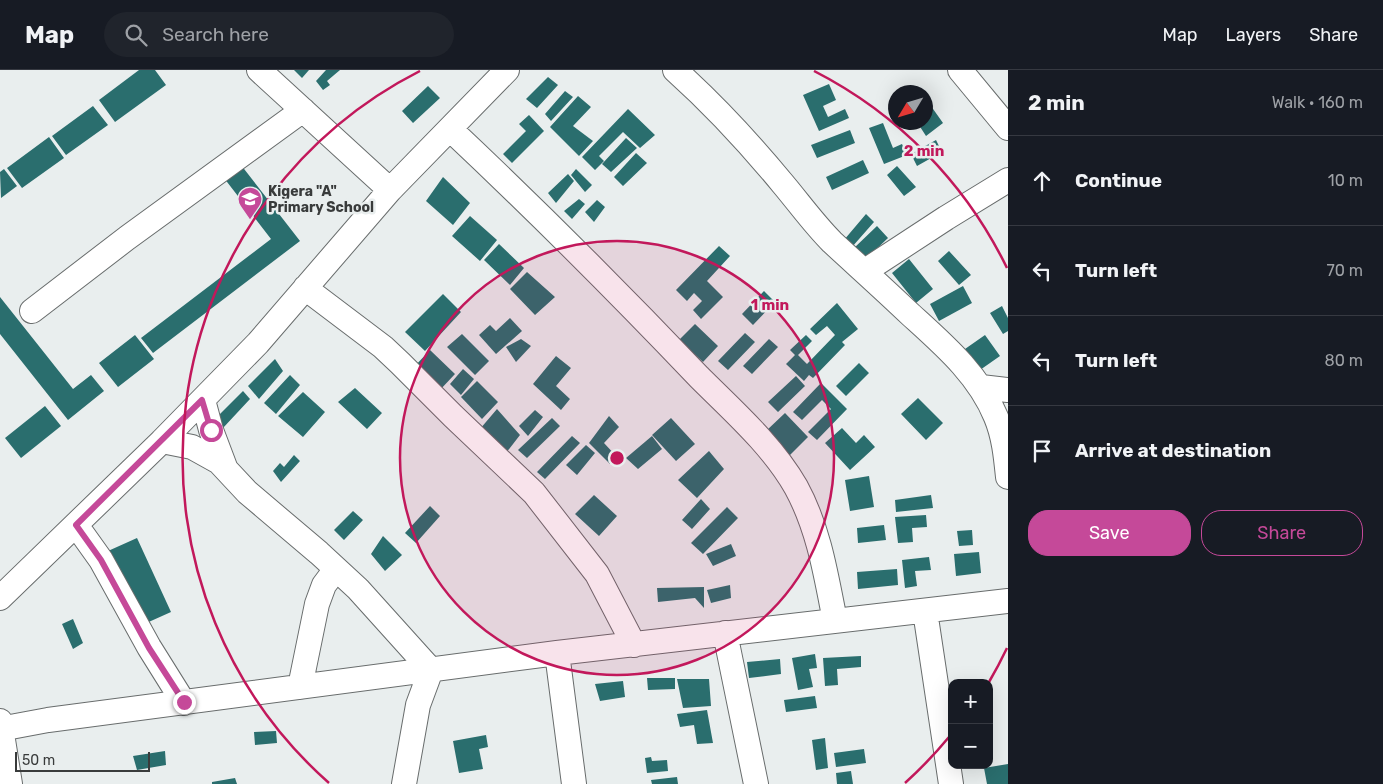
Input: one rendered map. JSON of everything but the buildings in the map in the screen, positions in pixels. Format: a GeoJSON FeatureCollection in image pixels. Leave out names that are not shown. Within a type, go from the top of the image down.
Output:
{"type":"FeatureCollection","features":[{"type":"Feature","properties":{"kind":"street"},"geometry":{"type":"LineString","coordinates":[[259,70],[390,190]]}},
{"type":"Feature","properties":{"kind":"street"},"geometry":{"type":"LineString","coordinates":[[0,598],[162,441],[258,343],[390,190],[508,70]]}},
{"type":"Feature","properties":{"kind":"street"},"geometry":{"type":"LineString","coordinates":[[675,70],[748,142],[818,228],[945,346],[981,387],[999,425],[1008,477]]}},
{"type":"Feature","properties":{"kind":"street"},"geometry":{"type":"LineString","coordinates":[[960,70],[1008,128]]}},
{"type":"Feature","properties":{"kind":"street"},"geometry":{"type":"LineString","coordinates":[[32,311],[127,238],[302,110]]}},
{"type":"Feature","properties":{"kind":"street"},"geometry":{"type":"LineString","coordinates":[[450,129],[536,211],[649,324],[725,402],[777,460],[797,490],[820,542],[836,621]]}},
{"type":"Feature","properties":{"kind":"street"},"geometry":{"type":"LineString","coordinates":[[865,271],[1008,180]]}},
{"type":"Feature","properties":{"kind":"street"},"geometry":{"type":"LineString","coordinates":[[305,288],[395,358],[534,493],[597,574],[634,644]]}},
{"type":"Feature","properties":{"kind":"street"},"geometry":{"type":"LineString","coordinates":[[981,387],[1008,390]]}},
{"type":"Feature","properties":{"kind":"street"},"geometry":{"type":"LineString","coordinates":[[202,400],[225,467]]}},
{"type":"Feature","properties":{"kind":"street"},"geometry":{"type":"LineString","coordinates":[[162,441],[192,447],[225,467],[247,492],[358,589],[431,670]]}},
{"type":"Feature","properties":{"kind":"street"},"geometry":{"type":"LineString","coordinates":[[76,525],[101,560],[149,648],[184,702]]}},
{"type":"Feature","properties":{"kind":"street"},"geometry":{"type":"LineString","coordinates":[[300,687],[317,604],[324,585],[336,569]]}},
{"type":"Feature","properties":{"kind":"street"},"geometry":{"type":"LineString","coordinates":[[10,784],[1,726],[557,653],[1008,601]]}},
{"type":"Feature","properties":{"kind":"street"},"geometry":{"type":"LineString","coordinates":[[925,611],[951,784]]}},
{"type":"Feature","properties":{"kind":"street"},"geometry":{"type":"LineString","coordinates":[[725,633],[756,784]]}},
{"type":"Feature","properties":{"kind":"street"},"geometry":{"type":"LineString","coordinates":[[557,653],[574,784]]}},
{"type":"Feature","properties":{"kind":"street"},"geometry":{"type":"LineString","coordinates":[[404,784],[418,705],[431,670]]}},
{"type":"Feature","properties":{"kind":"place","name":"Kigera \"A\" Primary School"},"geometry":{"type":"Point","coordinates":[250,220]}},
{"type":"Feature","properties":{"kind":"route"},"geometry":{"type":"LineString","coordinates":[[184,702],[149,648],[101,560],[76,525],[202,400],[211,430]]}}]}
